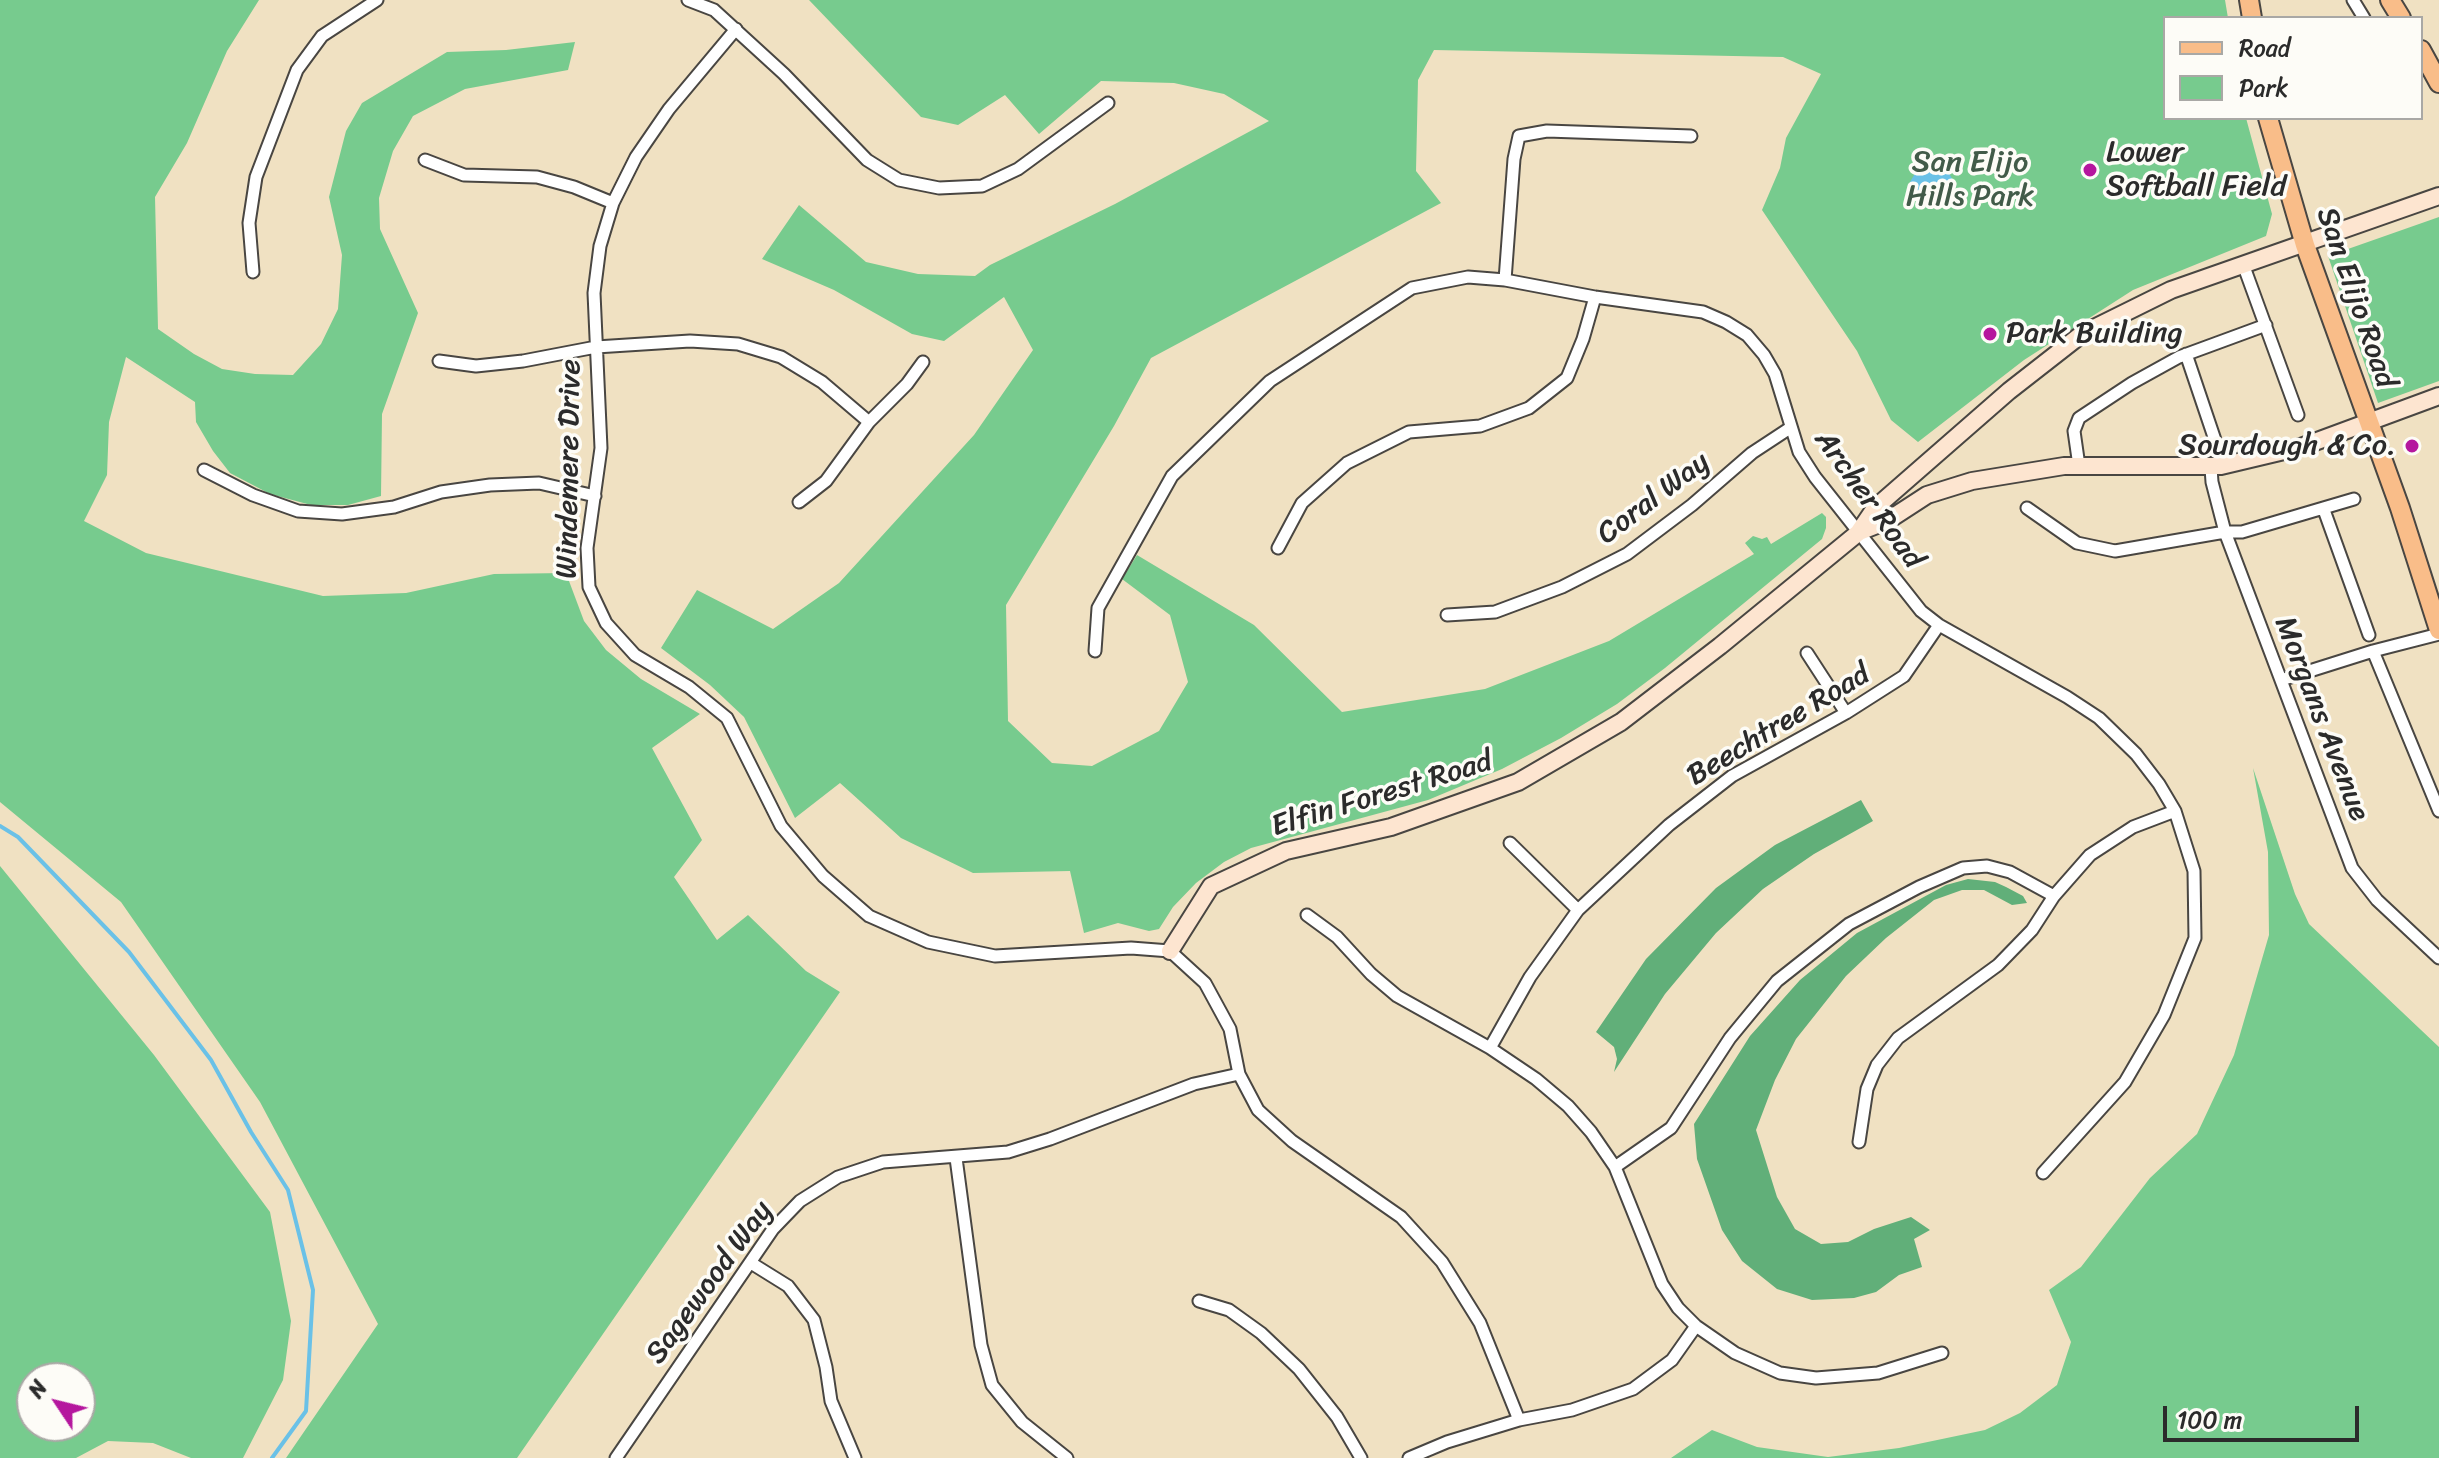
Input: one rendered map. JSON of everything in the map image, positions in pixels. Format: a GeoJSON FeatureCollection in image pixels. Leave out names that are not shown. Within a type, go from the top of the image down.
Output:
{"type":"FeatureCollection","features":[{"type":"Feature","properties":{"kind":"main road"},"geometry":{"type":"LineString","coordinates":[[2423,54],[2439,83]]}},
{"type":"Feature","properties":{"kind":"main road","name":"San Elijo Road"},"geometry":{"type":"LineString","coordinates":[[2269,120],[2305,245],[2400,508],[2439,632]]}},
{"type":"Feature","properties":{"kind":"street"},"geometry":{"type":"LineString","coordinates":[[253,272],[249,223],[256,177],[297,70],[322,36],[377,0]]}},
{"type":"Feature","properties":{"kind":"street"},"geometry":{"type":"LineString","coordinates":[[688,0],[714,10],[867,160],[899,180],[939,188],[982,186],[1018,169],[1108,103]]}},
{"type":"Feature","properties":{"kind":"street","name":"Windemere Drive"},"geometry":{"type":"LineString","coordinates":[[736,29],[669,109],[636,157],[613,203],[600,246],[594,293],[601,448],[587,548],[589,587],[606,623],[635,655],[689,687],[727,718],[781,826],[823,876],[869,916],[928,942],[995,956],[1131,948],[1170,951]]}},
{"type":"Feature","properties":{"kind":"street"},"geometry":{"type":"LineString","coordinates":[[1505,280],[1514,159],[1519,136],[1547,131],[1691,136]]}},
{"type":"Feature","properties":{"kind":"street"},"geometry":{"type":"LineString","coordinates":[[425,160],[464,175],[537,177],[574,187],[613,203]]}},
{"type":"Feature","properties":{"kind":"street"},"geometry":{"type":"LineString","coordinates":[[1858,533],[1875,508],[2009,391],[2082,334],[2171,290],[2439,196]]}},
{"type":"Feature","properties":{"kind":"street"},"geometry":{"type":"LineString","coordinates":[[2243,264],[2298,415]]}},
{"type":"Feature","properties":{"kind":"street","name":"Archer Road"},"geometry":{"type":"LineString","coordinates":[[1095,651],[1098,608],[1172,476],[1270,381],[1412,288],[1468,277],[1505,280],[1595,297],[1703,312],[1726,322],[1747,335],[1764,355],[1775,374],[1799,452],[1815,477],[1921,611],[1939,625],[2099,718],[2136,754],[2175,811],[2194,871],[2195,938],[2164,1015],[2125,1082],[2043,1173]]}},
{"type":"Feature","properties":{"kind":"street"},"geometry":{"type":"LineString","coordinates":[[1278,548],[1302,503],[1347,463],[1409,432],[1480,426],[1529,408],[1567,378],[1595,297]]}},
{"type":"Feature","properties":{"kind":"street"},"geometry":{"type":"LineString","coordinates":[[2079,466],[2074,431],[2079,418],[2132,383],[2186,354],[2266,325]]}},
{"type":"Feature","properties":{"kind":"street"},"geometry":{"type":"LineString","coordinates":[[439,361],[476,366],[523,361],[596,347],[690,341],[738,344],[781,357],[822,382],[869,422]]}},
{"type":"Feature","properties":{"kind":"street"},"geometry":{"type":"LineString","coordinates":[[2186,354],[2215,440]]}},
{"type":"Feature","properties":{"kind":"street"},"geometry":{"type":"LineString","coordinates":[[799,502],[826,481],[869,422],[907,384],[923,362]]}},
{"type":"Feature","properties":{"kind":"street"},"geometry":{"type":"LineString","coordinates":[[1858,533],[1887,521],[1927,495],[1972,481],[2064,466],[2211,468],[2301,447],[2439,396]]}},
{"type":"Feature","properties":{"kind":"street","name":"Coral Way"},"geometry":{"type":"LineString","coordinates":[[1447,615],[1495,612],[1562,587],[1627,554],[1692,505],[1752,453],[1790,428]]}},
{"type":"Feature","properties":{"kind":"street","name":"Morgans Avenue"},"geometry":{"type":"LineString","coordinates":[[2211,468],[2225,532],[2352,868],[2377,900],[2439,958]]}},
{"type":"Feature","properties":{"kind":"street"},"geometry":{"type":"LineString","coordinates":[[204,470],[253,495],[298,511],[342,514],[394,507],[441,492],[490,485],[539,483],[595,496]]}},
{"type":"Feature","properties":{"kind":"street"},"geometry":{"type":"LineString","coordinates":[[2027,508],[2077,543],[2115,551],[2225,532],[2242,532],[2354,499]]}},
{"type":"Feature","properties":{"kind":"street"},"geometry":{"type":"LineString","coordinates":[[2324,510],[2369,635]]}},
{"type":"Feature","properties":{"kind":"street","name":"Elfin Forest Road"},"geometry":{"type":"LineString","coordinates":[[1170,951],[1211,886],[1286,851],[1391,827],[1518,782],[1621,722],[1858,533]]}},
{"type":"Feature","properties":{"kind":"street","name":"Beechtree Road"},"geometry":{"type":"LineString","coordinates":[[1490,1048],[1530,977],[1578,910],[1669,825],[1732,776],[1846,713],[1904,676],[1939,625]]}},
{"type":"Feature","properties":{"kind":"street"},"geometry":{"type":"LineString","coordinates":[[2281,680],[2439,632]]}},
{"type":"Feature","properties":{"kind":"street"},"geometry":{"type":"LineString","coordinates":[[2373,651],[2439,811]]}},
{"type":"Feature","properties":{"kind":"street"},"geometry":{"type":"LineString","coordinates":[[1807,653],[1846,713]]}},
{"type":"Feature","properties":{"kind":"street"},"geometry":{"type":"LineString","coordinates":[[1859,1142],[1867,1089],[1877,1065],[1898,1038],[1998,965],[2032,930],[2054,896],[2090,855],[2133,827],[2175,811]]}},
{"type":"Feature","properties":{"kind":"street"},"geometry":{"type":"LineString","coordinates":[[1510,843],[1578,910]]}},
{"type":"Feature","properties":{"kind":"street"},"geometry":{"type":"LineString","coordinates":[[1615,1167],[1671,1128],[1730,1038],[1777,981],[1849,924],[1963,868],[1987,866],[2010,872],[2054,896]]}},
{"type":"Feature","properties":{"kind":"street"},"geometry":{"type":"LineString","coordinates":[[1307,915],[1337,937],[1371,974],[1397,996],[1490,1048],[1536,1079],[1568,1106],[1615,1167],[1662,1284],[1678,1308],[1696,1326],[1735,1353],[1780,1373],[1816,1378],[1878,1373],[1942,1353]]}},
{"type":"Feature","properties":{"kind":"street"},"geometry":{"type":"LineString","coordinates":[[1170,951],[1205,983],[1230,1029],[1239,1074],[1258,1110],[1292,1141],[1401,1217],[1442,1262],[1480,1323],[1519,1420]]}},
{"type":"Feature","properties":{"kind":"street","name":"Sagewood Way"},"geometry":{"type":"LineString","coordinates":[[616,1458],[773,1229],[800,1201],[838,1177],[883,1162],[1008,1152],[1194,1084],[1239,1074]]}},
{"type":"Feature","properties":{"kind":"street"},"geometry":{"type":"LineString","coordinates":[[956,1158],[981,1345],[992,1385],[1022,1422],[1067,1458]]}},
{"type":"Feature","properties":{"kind":"street"},"geometry":{"type":"LineString","coordinates":[[751,1263],[788,1286],[814,1320],[831,1401],[855,1458]]}},
{"type":"Feature","properties":{"kind":"street"},"geometry":{"type":"LineString","coordinates":[[1199,1301],[1229,1310],[1261,1333],[1299,1369],[1337,1417],[1361,1458]]}},
{"type":"Feature","properties":{"kind":"street"},"geometry":{"type":"LineString","coordinates":[[1409,1458],[1447,1442],[1519,1420],[1572,1410],[1633,1389],[1672,1360],[1696,1326]]}},
{"type":"Feature","properties":{"kind":"green space"},"geometry":{"type":"Polygon","coordinates":[[[0,0],[259,0],[227,51],[187,143],[155,197],[158,329],[222,369],[255,374],[293,375],[321,344],[338,309],[342,255],[329,197],[346,131],[362,103],[447,52],[506,50],[575,42],[568,70],[465,89],[413,116],[393,151],[379,198],[380,229],[418,313],[382,414],[381,496],[348,505],[311,505],[270,494],[230,473],[196,422],[195,402],[126,357],[109,422],[107,475],[84,521],[146,553],[323,596],[406,593],[494,574],[566,573],[584,621],[606,650],[641,679],[700,714],[652,748],[702,840],[674,877],[717,940],[748,915],[806,971],[840,992],[517,1458],[286,1458],[378,1324],[260,1102],[121,902],[0,802],[0,0]]]}},
{"type":"Feature","properties":{"kind":"green space","name":"San Elijo Hills Park"},"geometry":{"type":"Polygon","coordinates":[[[809,0],[2225,0],[2228,16],[2163,16],[2163,120],[2247,120],[2272,214],[2266,236],[2133,290],[2024,360],[1918,442],[1891,420],[1857,351],[1762,210],[1780,168],[1786,138],[1821,74],[1783,57],[1434,50],[1418,80],[1416,171],[1441,203],[1151,358],[1114,426],[1006,605],[1008,721],[1052,763],[1092,766],[1159,731],[1188,682],[1170,615],[1122,579],[1137,555],[1254,625],[1342,712],[1485,689],[1609,641],[1754,554],[1745,543],[1753,536],[1767,537],[1771,544],[1822,513],[1826,517],[1826,528],[1822,539],[1665,668],[1617,704],[1561,738],[1502,769],[1428,800],[1251,848],[1224,862],[1196,883],[1173,907],[1159,929],[1149,931],[1118,923],[1084,933],[1070,871],[973,873],[901,838],[840,783],[795,818],[744,717],[710,685],[661,648],[697,590],[773,629],[839,583],[974,435],[1033,350],[1004,297],[944,341],[912,334],[834,290],[762,259],[799,205],[866,262],[918,274],[975,276],[990,265],[1115,204],[1269,121],[1224,94],[1174,83],[1101,81],[1039,134],[1005,95],[958,125],[921,117],[809,0]]]}},
{"type":"Feature","properties":{"kind":"green space"},"geometry":{"type":"Polygon","coordinates":[[[2439,217],[2439,381],[2378,403],[2328,256],[2439,217]]]}},
{"type":"Feature","properties":{"kind":"green space"},"geometry":{"type":"Polygon","coordinates":[[[2253,768],[2295,894],[2309,924],[2439,1047],[2439,1458],[1671,1458],[1712,1430],[1757,1447],[1828,1457],[1899,1448],[1985,1430],[2020,1413],[2057,1385],[2071,1342],[2049,1290],[2081,1267],[2150,1178],[2197,1134],[2234,1055],[2269,935],[2268,852],[2253,768]]]}},
{"type":"Feature","properties":{"kind":"green space"},"geometry":{"type":"Polygon","coordinates":[[[1861,800],[1873,821],[1814,854],[1763,889],[1716,933],[1665,994],[1614,1072],[1617,1059],[1614,1047],[1596,1032],[1646,959],[1716,888],[1775,845],[1861,800]]]}},
{"type":"Feature","properties":{"kind":"green space"},"geometry":{"type":"Polygon","coordinates":[[[0,866],[154,1055],[270,1212],[291,1321],[283,1380],[243,1458],[191,1458],[153,1443],[108,1441],[76,1458],[0,1458],[0,866]]]}},
{"type":"Feature","properties":{"kind":"green space"},"geometry":{"type":"Polygon","coordinates":[[[1968,879],[1995,882],[2023,896],[2027,903],[2012,905],[1984,890],[1962,890],[1934,900],[1886,938],[1846,976],[1796,1039],[1775,1080],[1756,1130],[1777,1197],[1795,1229],[1821,1244],[1848,1242],[1874,1229],[1911,1217],[1930,1230],[1914,1239],[1922,1267],[1899,1275],[1876,1292],[1854,1298],[1812,1300],[1777,1289],[1742,1261],[1722,1230],[1697,1159],[1694,1124],[1750,1036],[1800,980],[1857,933],[1946,885],[1968,879]]]}},
{"type":"Feature","properties":{"kind":"water"},"geometry":{"type":"Polygon","coordinates":[[[1928,163],[1937,163],[1946,168],[1954,182],[1942,204],[1914,190],[1910,182],[1917,170],[1928,163]]]}},
{"type":"Feature","properties":{"kind":"waterway"},"geometry":{"type":"LineString","coordinates":[[0,826],[18,837],[129,952],[211,1060],[288,1190],[313,1290],[306,1411],[272,1458]]}},
{"type":"Feature","properties":{"kind":"place","name":"Lower Softball Field"},"geometry":{"type":"Point","coordinates":[2090,170]}},
{"type":"Feature","properties":{"kind":"place","name":"Park Building"},"geometry":{"type":"Point","coordinates":[1990,334]}},
{"type":"Feature","properties":{"kind":"place","name":"Sourdough & Co."},"geometry":{"type":"Point","coordinates":[2412,446]}}]}
